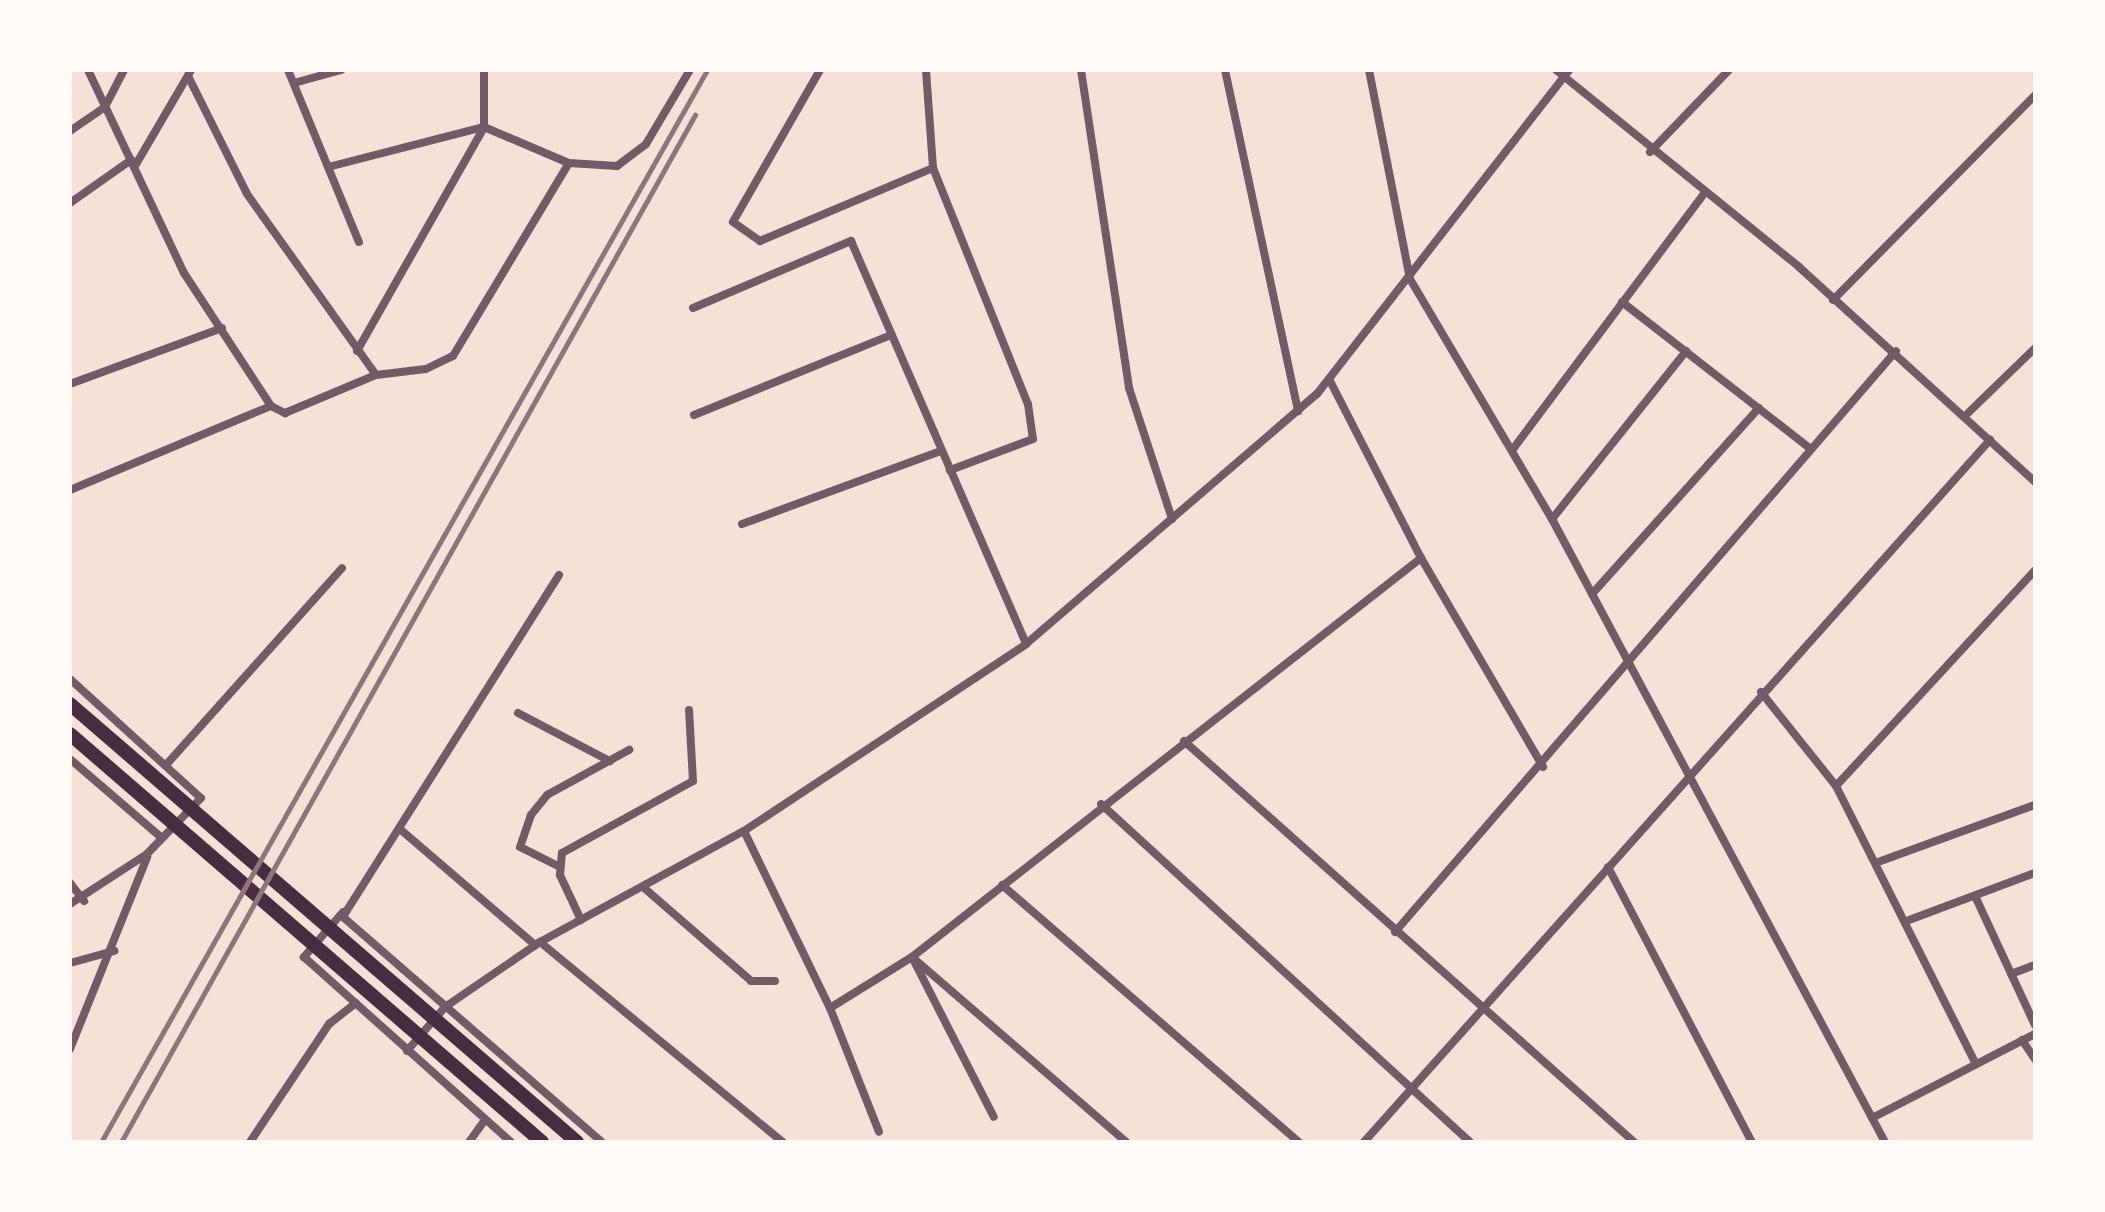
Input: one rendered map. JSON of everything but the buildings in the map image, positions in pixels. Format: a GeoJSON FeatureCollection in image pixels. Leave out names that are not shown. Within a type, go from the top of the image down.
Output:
{"type":"FeatureCollection","features":[{"type":"Feature","properties":{"kind":"main road"},"geometry":{"type":"LineString","coordinates":[[70,704],[577,1142]]}},
{"type":"Feature","properties":{"kind":"main road"},"geometry":{"type":"LineString","coordinates":[[70,734],[542,1142]]}},
{"type":"Feature","properties":{"kind":"street"},"geometry":{"type":"LineString","coordinates":[[88,70],[184,273],[271,406],[292,413],[376,375],[426,369],[460,348],[569,163]]}},
{"type":"Feature","properties":{"kind":"street"},"geometry":{"type":"LineString","coordinates":[[70,131],[105,107],[124,70]]}},
{"type":"Feature","properties":{"kind":"street"},"geometry":{"type":"LineString","coordinates":[[288,70],[332,166],[359,242]]}},
{"type":"Feature","properties":{"kind":"street"},"geometry":{"type":"LineString","coordinates":[[294,83],[341,70]]}},
{"type":"Feature","properties":{"kind":"street"},"geometry":{"type":"LineString","coordinates":[[357,351],[484,127],[484,70]]}},
{"type":"Feature","properties":{"kind":"street"},"geometry":{"type":"LineString","coordinates":[[332,166],[484,127],[569,163],[617,166],[634,159],[690,70]]}},
{"type":"Feature","properties":{"kind":"street"},"geometry":{"type":"LineString","coordinates":[[820,70],[733,222],[760,241],[933,168]]}},
{"type":"Feature","properties":{"kind":"street"},"geometry":{"type":"LineString","coordinates":[[926,70],[933,168],[1028,404],[1033,439],[950,470]]}},
{"type":"Feature","properties":{"kind":"street"},"geometry":{"type":"LineString","coordinates":[[1081,70],[1129,388],[1172,519]]}},
{"type":"Feature","properties":{"kind":"street"},"geometry":{"type":"LineString","coordinates":[[1225,70],[1298,411]]}},
{"type":"Feature","properties":{"kind":"street"},"geometry":{"type":"LineString","coordinates":[[1369,70],[1410,279],[1552,519],[1685,777],[1885,1142]]}},
{"type":"Feature","properties":{"kind":"street"},"geometry":{"type":"LineString","coordinates":[[1556,70],[1650,152],[1896,351],[1968,413],[1990,440],[2035,482]]}},
{"type":"Feature","properties":{"kind":"street"},"geometry":{"type":"LineString","coordinates":[[407,1051],[445,1007],[538,944],[744,831],[1026,644],[1298,411],[1329,379],[1410,279],[1569,70]]}},
{"type":"Feature","properties":{"kind":"street"},"geometry":{"type":"LineString","coordinates":[[1650,152],[1729,70]]}},
{"type":"Feature","properties":{"kind":"street"},"geometry":{"type":"LineString","coordinates":[[190,73],[247,194],[376,375]]}},
{"type":"Feature","properties":{"kind":"street"},"geometry":{"type":"LineString","coordinates":[[70,203],[133,163],[190,73]]}},
{"type":"Feature","properties":{"kind":"street"},"geometry":{"type":"LineString","coordinates":[[1833,300],[2035,95]]}},
{"type":"Feature","properties":{"kind":"street"},"geometry":{"type":"LineString","coordinates":[[1513,449],[1703,195]]}},
{"type":"Feature","properties":{"kind":"street"},"geometry":{"type":"LineString","coordinates":[[693,308],[851,241],[1026,644]]}},
{"type":"Feature","properties":{"kind":"street"},"geometry":{"type":"LineString","coordinates":[[1622,302],[1811,449]]}},
{"type":"Feature","properties":{"kind":"street"},"geometry":{"type":"LineString","coordinates":[[70,384],[222,328]]}},
{"type":"Feature","properties":{"kind":"street"},"geometry":{"type":"LineString","coordinates":[[694,415],[891,335]]}},
{"type":"Feature","properties":{"kind":"street"},"geometry":{"type":"LineString","coordinates":[[1968,413],[2035,348]]}},
{"type":"Feature","properties":{"kind":"street"},"geometry":{"type":"LineString","coordinates":[[1552,519],[1686,351]]}},
{"type":"Feature","properties":{"kind":"street"},"geometry":{"type":"LineString","coordinates":[[1395,932],[1543,767],[1625,664],[1896,351]]}},
{"type":"Feature","properties":{"kind":"street"},"geometry":{"type":"LineString","coordinates":[[1329,379],[1421,558],[1543,767]]}},
{"type":"Feature","properties":{"kind":"street"},"geometry":{"type":"LineString","coordinates":[[70,490],[271,406]]}},
{"type":"Feature","properties":{"kind":"street"},"geometry":{"type":"LineString","coordinates":[[1592,594],[1759,408]]}},
{"type":"Feature","properties":{"kind":"street"},"geometry":{"type":"LineString","coordinates":[[1364,1142],[1409,1089],[1487,1008],[1685,777],[1990,440]]}},
{"type":"Feature","properties":{"kind":"street"},"geometry":{"type":"LineString","coordinates":[[742,524],[940,451]]}},
{"type":"Feature","properties":{"kind":"street"},"geometry":{"type":"LineString","coordinates":[[830,1008],[912,957],[1101,804],[1421,558]]}},
{"type":"Feature","properties":{"kind":"street"},"geometry":{"type":"LineString","coordinates":[[166,765],[342,568]]}},
{"type":"Feature","properties":{"kind":"street"},"geometry":{"type":"LineString","coordinates":[[1836,786],[2035,570]]}},
{"type":"Feature","properties":{"kind":"street"},"geometry":{"type":"LineString","coordinates":[[511,1142],[500,1138],[304,957],[343,912],[401,830],[559,575]]}},
{"type":"Feature","properties":{"kind":"street"},"geometry":{"type":"LineString","coordinates":[[70,679],[201,798],[147,854],[84,901],[70,904]]}},
{"type":"Feature","properties":{"kind":"street"},"geometry":{"type":"LineString","coordinates":[[1761,692],[1836,786],[1909,920],[1975,1062]]}},
{"type":"Feature","properties":{"kind":"street"},"geometry":{"type":"LineString","coordinates":[[558,866],[572,844],[693,781],[689,710]]}},
{"type":"Feature","properties":{"kind":"street"},"geometry":{"type":"LineString","coordinates":[[518,713],[610,761]]}},
{"type":"Feature","properties":{"kind":"street"},"geometry":{"type":"LineString","coordinates":[[1184,741],[1634,1142]]}},
{"type":"Feature","properties":{"kind":"street"},"geometry":{"type":"LineString","coordinates":[[581,920],[558,866],[523,852],[523,830],[547,795],[629,750]]}},
{"type":"Feature","properties":{"kind":"street"},"geometry":{"type":"LineString","coordinates":[[70,759],[162,838]]}},
{"type":"Feature","properties":{"kind":"street"},"geometry":{"type":"LineString","coordinates":[[1101,804],[1470,1142]]}},
{"type":"Feature","properties":{"kind":"street"},"geometry":{"type":"LineString","coordinates":[[1878,862],[2035,805]]}},
{"type":"Feature","properties":{"kind":"street"},"geometry":{"type":"LineString","coordinates":[[401,830],[783,1142]]}},
{"type":"Feature","properties":{"kind":"street"},"geometry":{"type":"LineString","coordinates":[[744,831],[830,1008],[879,1132]]}},
{"type":"Feature","properties":{"kind":"street"},"geometry":{"type":"LineString","coordinates":[[71,1044],[114,951],[147,854]]}},
{"type":"Feature","properties":{"kind":"street"},"geometry":{"type":"LineString","coordinates":[[1608,867],[1752,1142]]}},
{"type":"Feature","properties":{"kind":"street"},"geometry":{"type":"LineString","coordinates":[[1909,920],[2035,873]]}},
{"type":"Feature","properties":{"kind":"street"},"geometry":{"type":"LineString","coordinates":[[70,883],[84,901]]}},
{"type":"Feature","properties":{"kind":"street"},"geometry":{"type":"LineString","coordinates":[[1002,885],[1299,1142]]}},
{"type":"Feature","properties":{"kind":"street"},"geometry":{"type":"LineString","coordinates":[[643,887],[751,981],[775,981]]}},
{"type":"Feature","properties":{"kind":"street"},"geometry":{"type":"LineString","coordinates":[[1975,896],[2035,1025]]}},
{"type":"Feature","properties":{"kind":"street"},"geometry":{"type":"LineString","coordinates":[[343,912],[346,924],[602,1142]]}},
{"type":"Feature","properties":{"kind":"street"},"geometry":{"type":"LineString","coordinates":[[70,963],[114,951]]}},
{"type":"Feature","properties":{"kind":"street"},"geometry":{"type":"LineString","coordinates":[[912,957],[994,1117]]}},
{"type":"Feature","properties":{"kind":"street"},"geometry":{"type":"LineString","coordinates":[[912,957],[1126,1142]]}},
{"type":"Feature","properties":{"kind":"street"},"geometry":{"type":"LineString","coordinates":[[2011,974],[2035,965]]}},
{"type":"Feature","properties":{"kind":"street"},"geometry":{"type":"LineString","coordinates":[[250,1142],[329,1024],[356,1003]]}},
{"type":"Feature","properties":{"kind":"street"},"geometry":{"type":"LineString","coordinates":[[1872,1118],[1975,1062],[2035,1034]]}},
{"type":"Feature","properties":{"kind":"street"},"geometry":{"type":"LineString","coordinates":[[2022,1040],[2035,1059]]}},
{"type":"Feature","properties":{"kind":"street"},"geometry":{"type":"LineString","coordinates":[[469,1142],[484,1121]]}},
{"type":"Feature","properties":{"kind":"railway"},"geometry":{"type":"LineString","coordinates":[[101,1142],[707,70]]}},
{"type":"Feature","properties":{"kind":"railway"},"geometry":{"type":"LineString","coordinates":[[121,1142],[695,115]]}}]}
